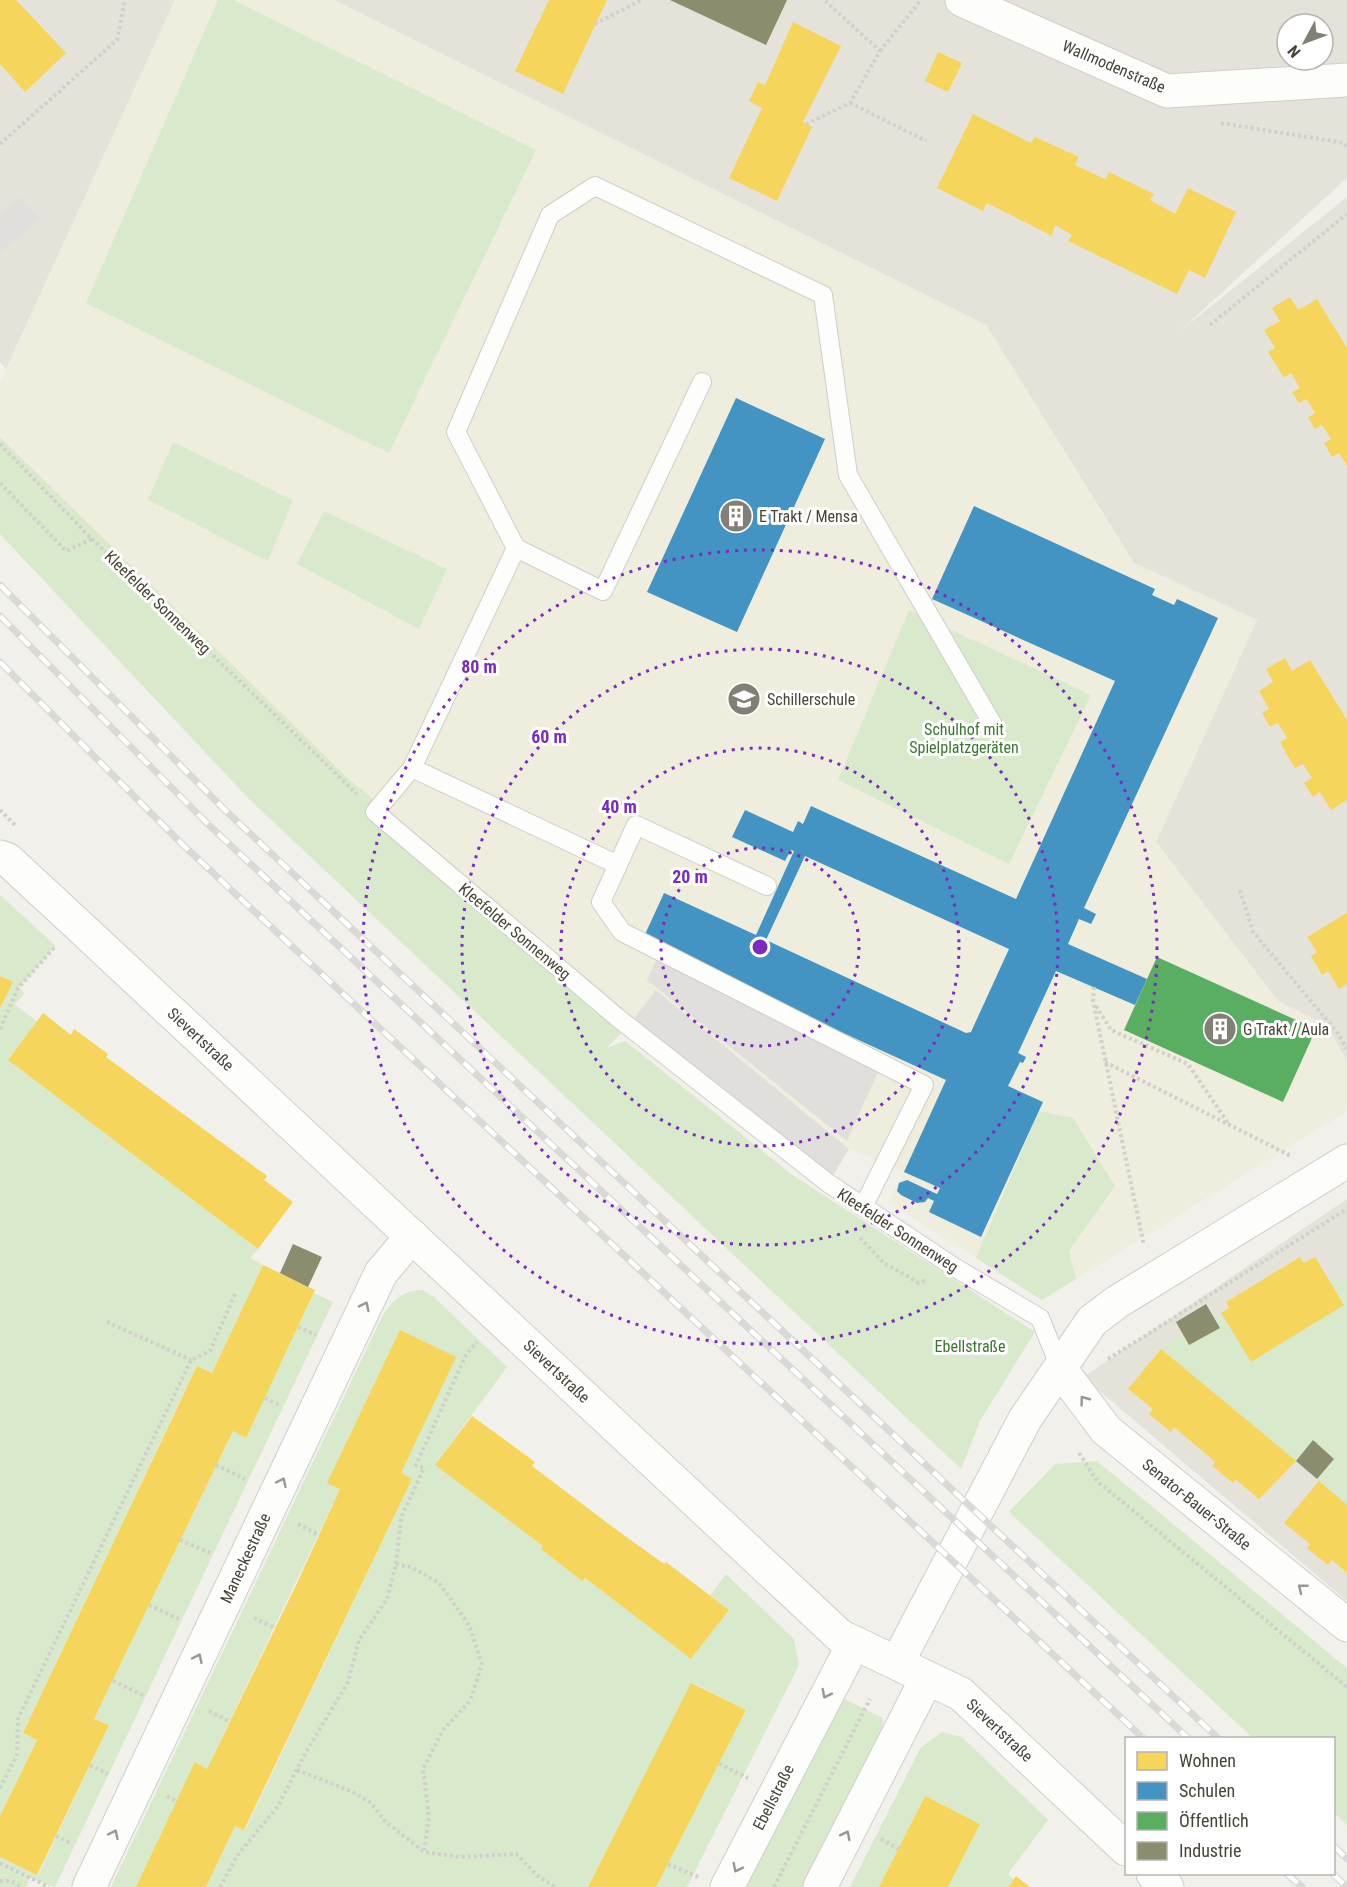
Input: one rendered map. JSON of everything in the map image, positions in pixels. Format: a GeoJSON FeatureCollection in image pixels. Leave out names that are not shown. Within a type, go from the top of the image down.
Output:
{"type":"FeatureCollection","features":[{"type":"Feature","properties":{"kind":"street","name":"Wallmodenstraße"},"geometry":{"type":"LineString","coordinates":[[962,0],[1167,91],[1347,80]]}},
{"type":"Feature","properties":{"kind":"street","name":"Sievertstraße"},"geometry":{"type":"LineString","coordinates":[[4,858],[840,1636],[961,1694],[1125,1848]]}},
{"type":"Feature","properties":{"kind":"street"},"geometry":{"type":"LineString","coordinates":[[897,1663],[1005,1455],[1041,1395],[1061,1370],[1092,1321],[1149,1283],[1337,1167]]}},
{"type":"Feature","properties":{"kind":"street","name":"Maneckestraße"},"geometry":{"type":"LineString","coordinates":[[89,1887],[381,1273],[412,1236]]}},
{"type":"Feature","properties":{"kind":"street","name":"Senator-Bauer-Straße"},"geometry":{"type":"LineString","coordinates":[[1061,1370],[1106,1430],[1347,1625]]}},
{"type":"Feature","properties":{"kind":"street","name":"Ebellstraße"},"geometry":{"type":"LineString","coordinates":[[727,1887],[854,1643]]}},
{"type":"Feature","properties":{"kind":"street"},"geometry":{"type":"LineString","coordinates":[[820,1887],[927,1678]]}},
{"type":"Feature","properties":{"kind":"street"},"geometry":{"type":"LineString","coordinates":[[1154,1875],[1167,1887]]}},
{"type":"Feature","properties":{"kind":"lane"},"geometry":{"type":"LineString","coordinates":[[702,382],[603,591],[516,548],[456,432],[550,215],[595,186],[824,295],[848,475],[996,730]]}},
{"type":"Feature","properties":{"kind":"lane"},"geometry":{"type":"LineString","coordinates":[[375,812],[412,768],[516,548]]}},
{"type":"Feature","properties":{"kind":"lane"},"geometry":{"type":"LineString","coordinates":[[412,768],[618,865]]}},
{"type":"Feature","properties":{"kind":"lane","name":"Kleefelder Sonnenweg"},"geometry":{"type":"LineString","coordinates":[[375,812],[618,1018],[828,1183],[954,1267],[1040,1318],[1061,1370]]}},
{"type":"Feature","properties":{"kind":"lane"},"geometry":{"type":"LineString","coordinates":[[767,886],[636,825],[601,902],[622,933],[924,1085],[863,1207]]}},
{"type":"Feature","properties":{"kind":"path"},"geometry":{"type":"LineString","coordinates":[[0,144],[117,40],[125,0]]}},
{"type":"Feature","properties":{"kind":"path"},"geometry":{"type":"LineString","coordinates":[[595,24],[642,0]]}},
{"type":"Feature","properties":{"kind":"path"},"geometry":{"type":"LineString","coordinates":[[824,0],[880,51]]}},
{"type":"Feature","properties":{"kind":"path"},"geometry":{"type":"LineString","coordinates":[[806,124],[850,104],[880,51],[921,0]]}},
{"type":"Feature","properties":{"kind":"path"},"geometry":{"type":"LineString","coordinates":[[850,104],[926,141]]}},
{"type":"Feature","properties":{"kind":"path"},"geometry":{"type":"LineString","coordinates":[[1210,325],[1347,214]]}},
{"type":"Feature","properties":{"kind":"path","name":"Kleefelder Sonnenweg"},"geometry":{"type":"LineString","coordinates":[[0,444],[92,539],[375,812]]}},
{"type":"Feature","properties":{"kind":"path"},"geometry":{"type":"LineString","coordinates":[[0,483],[66,551],[92,539]]}},
{"type":"Feature","properties":{"kind":"path"},"geometry":{"type":"LineString","coordinates":[[1240,890],[1253,932],[1337,1032],[1347,1048]]}},
{"type":"Feature","properties":{"kind":"path"},"geometry":{"type":"LineString","coordinates":[[0,1029],[18,988],[76,923]]}},
{"type":"Feature","properties":{"kind":"path"},"geometry":{"type":"LineString","coordinates":[[1094,987],[1093,1001],[1146,1254],[1149,1283]]}},
{"type":"Feature","properties":{"kind":"path"},"geometry":{"type":"LineString","coordinates":[[1093,1001],[1111,1030],[1188,1064],[1228,1124]]}},
{"type":"Feature","properties":{"kind":"path"},"geometry":{"type":"LineString","coordinates":[[1105,1062],[1228,1124],[1337,1167]]}},
{"type":"Feature","properties":{"kind":"path"},"geometry":{"type":"LineString","coordinates":[[1061,1370],[1104,1362],[1347,1209]]}},
{"type":"Feature","properties":{"kind":"path"},"geometry":{"type":"LineString","coordinates":[[0,1788],[17,1755],[18,1719],[191,1360],[210,1351],[236,1292]]}},
{"type":"Feature","properties":{"kind":"path"},"geometry":{"type":"LineString","coordinates":[[220,1887],[237,1856],[278,1806],[348,1682],[359,1640],[387,1599],[396,1564],[401,1518],[424,1468],[416,1465],[466,1355],[500,1318]]}},
{"type":"Feature","properties":{"kind":"path"},"geometry":{"type":"LineString","coordinates":[[107,1322],[191,1360]]}},
{"type":"Feature","properties":{"kind":"path"},"geometry":{"type":"LineString","coordinates":[[1072,1443],[1097,1481],[1347,1687]]}},
{"type":"Feature","properties":{"kind":"path"},"geometry":{"type":"LineString","coordinates":[[396,1564],[411,1567],[439,1583],[469,1625],[482,1664],[470,1701],[443,1730],[423,1769],[429,1817],[424,1852]]}},
{"type":"Feature","properties":{"kind":"path"},"geometry":{"type":"LineString","coordinates":[[834,1678],[905,1720]]}},
{"type":"Feature","properties":{"kind":"path"},"geometry":{"type":"LineString","coordinates":[[774,1887],[870,1699]]}},
{"type":"Feature","properties":{"kind":"path"},"geometry":{"type":"LineString","coordinates":[[297,1770],[353,1792],[371,1803],[385,1821],[424,1852],[459,1857],[516,1854],[539,1877],[555,1887]]}},
{"type":"Feature","properties":{"kind":"path"},"geometry":{"type":"LineString","coordinates":[[0,1863],[49,1887]]}},
{"type":"Feature","properties":{"kind":"path"},"geometry":{"type":"LineString","coordinates":[[0,1881],[11,1881],[22,1887]]}},
{"type":"Feature","properties":{"kind":"shaded area"},"geometry":{"type":"Polygon","coordinates":[[[0,0],[175,0],[6,369],[0,362],[0,0]]]}},
{"type":"Feature","properties":{"kind":"shaded area","name":"Schillerschule"},"geometry":{"type":"Polygon","coordinates":[[[175,0],[334,0],[986,325],[1134,563],[1257,620],[1156,842],[1278,1001],[1326,1025],[1347,1061],[1347,1111],[1042,1300],[888,1202],[904,1172],[849,1149],[656,990],[633,1020],[349,779],[0,437],[0,384],[175,0]]]}},
{"type":"Feature","properties":{"kind":"shaded area"},"geometry":{"type":"Polygon","coordinates":[[[334,0],[1347,0],[1347,178],[1180,331],[1347,197],[1347,1061],[1326,1025],[1278,1001],[1156,842],[1257,620],[1134,563],[986,325],[334,0]]]}},
{"type":"Feature","properties":{"kind":"shaded area"},"geometry":{"type":"Polygon","coordinates":[[[19,196],[39,218],[0,254],[0,214],[19,196]]]}},
{"type":"Feature","properties":{"kind":"shaded area"},"geometry":{"type":"Polygon","coordinates":[[[660,952],[886,1054],[847,1141],[647,980],[660,952]]]}},
{"type":"Feature","properties":{"kind":"shaded area"},"geometry":{"type":"Polygon","coordinates":[[[656,990],[849,1149],[828,1183],[628,1026],[656,990]]]}},
{"type":"Feature","properties":{"kind":"shaded area"},"geometry":{"type":"Polygon","coordinates":[[[1347,1199],[1347,1601],[1083,1377],[1347,1199]]]}},
{"type":"Feature","properties":{"kind":"green space"},"geometry":{"type":"Polygon","coordinates":[[[218,0],[234,0],[536,150],[389,453],[86,303],[218,0]]]}},
{"type":"Feature","properties":{"kind":"green space"},"geometry":{"type":"Polygon","coordinates":[[[0,437],[349,779],[633,1020],[607,1048],[625,1041],[794,1176],[1035,1332],[981,1419],[961,1469],[249,799],[0,534],[0,437]]]}},
{"type":"Feature","properties":{"kind":"green space"},"geometry":{"type":"Polygon","coordinates":[[[173,442],[293,500],[268,561],[148,500],[173,442]]]}},
{"type":"Feature","properties":{"kind":"green space"},"geometry":{"type":"Polygon","coordinates":[[[324,511],[447,569],[419,629],[297,564],[324,511]]]}},
{"type":"Feature","properties":{"kind":"green space","name":"Schulhof mit Spielplatzgeräten"},"geometry":{"type":"Polygon","coordinates":[[[909,610],[1091,695],[1009,864],[838,780],[909,610]]]}},
{"type":"Feature","properties":{"kind":"green space"},"geometry":{"type":"Polygon","coordinates":[[[0,895],[56,946],[19,987],[24,993],[15,1005],[37,1021],[8,1060],[258,1249],[250,1258],[263,1265],[212,1373],[197,1366],[178,1405],[23,1733],[37,1740],[0,1816],[0,1008],[12,982],[0,976],[0,895]]]}},
{"type":"Feature","properties":{"kind":"green space"},"geometry":{"type":"Polygon","coordinates":[[[1039,1111],[1073,1118],[1115,1186],[1069,1251],[1076,1279],[1042,1300],[976,1258],[1039,1111]]]}},
{"type":"Feature","properties":{"kind":"green space"},"geometry":{"type":"Polygon","coordinates":[[[1344,1275],[1347,1280],[1347,1505],[1317,1479],[1334,1459],[1313,1441],[1296,1461],[1161,1349],[1183,1334],[1189,1345],[1219,1328],[1213,1317],[1221,1313],[1251,1361],[1343,1304],[1331,1283],[1344,1275]]]}},
{"type":"Feature","properties":{"kind":"green space"},"geometry":{"type":"Polygon","coordinates":[[[422,1290],[433,1296],[507,1367],[435,1465],[543,1546],[541,1549],[582,1581],[585,1578],[691,1659],[729,1610],[710,1595],[726,1574],[794,1639],[799,1665],[687,1887],[656,1887],[746,1710],[692,1683],[588,1887],[206,1887],[235,1826],[245,1830],[412,1479],[401,1473],[328,1483],[340,1489],[207,1769],[196,1763],[136,1887],[111,1887],[381,1319],[397,1298],[408,1292],[422,1290]]]}},
{"type":"Feature","properties":{"kind":"green space"},"geometry":{"type":"Polygon","coordinates":[[[314,1293],[333,1302],[55,1887],[30,1878],[26,1887],[0,1887],[0,1857],[38,1875],[109,1725],[94,1719],[233,1431],[246,1437],[314,1293]]]}},
{"type":"Feature","properties":{"kind":"green space"},"geometry":{"type":"Polygon","coordinates":[[[1097,1461],[1347,1668],[1347,1825],[1335,1814],[1335,1737],[1252,1737],[1009,1512],[1055,1464],[1097,1461]]]}},
{"type":"Feature","properties":{"kind":"green space"},"geometry":{"type":"Polygon","coordinates":[[[842,1698],[883,1718],[881,1736],[805,1887],[739,1887],[842,1698]]]}},
{"type":"Feature","properties":{"kind":"green space"},"geometry":{"type":"Polygon","coordinates":[[[942,1732],[962,1737],[1048,1820],[1008,1874],[1013,1879],[1008,1887],[948,1887],[980,1824],[925,1796],[879,1887],[850,1887],[921,1747],[942,1732]]]}},
{"type":"Feature","properties":{"kind":"building: Wohnen"},"geometry":{"type":"Polygon","coordinates":[[[0,0],[16,0],[66,53],[25,92],[0,64],[0,0]]]}},
{"type":"Feature","properties":{"kind":"building: Wohnen"},"geometry":{"type":"Polygon","coordinates":[[[549,0],[607,0],[563,94],[515,71],[549,0]]]}},
{"type":"Feature","properties":{"kind":"building: Wohnen"},"geometry":{"type":"Polygon","coordinates":[[[793,22],[841,46],[803,122],[812,127],[777,201],[729,178],[762,108],[749,101],[758,82],[765,85],[793,22]]]}},
{"type":"Feature","properties":{"kind":"building: Wohnen"},"geometry":{"type":"Polygon","coordinates":[[[938,52],[962,63],[948,92],[925,81],[938,52]]]}},
{"type":"Feature","properties":{"kind":"building: Wohnen"},"geometry":{"type":"Polygon","coordinates":[[[973,114],[1031,143],[1035,137],[1079,157],[1075,165],[1105,179],[1109,172],[1154,194],[1150,200],[1175,214],[1188,188],[1236,212],[1205,278],[1189,270],[1177,294],[1068,241],[1072,235],[1055,225],[1052,236],[987,203],[983,211],[937,188],[973,114]]]}},
{"type":"Feature","properties":{"kind":"building: Wohnen"},"geometry":{"type":"Polygon","coordinates":[[[1290,297],[1298,310],[1317,299],[1347,348],[1347,465],[1339,453],[1332,457],[1324,443],[1331,439],[1322,425],[1315,429],[1308,418],[1315,413],[1306,399],[1299,403],[1292,392],[1300,388],[1291,373],[1284,378],[1268,352],[1275,348],[1264,330],[1280,321],[1272,308],[1290,297]]]}},
{"type":"Feature","properties":{"kind":"building: Wohnen"},"geometry":{"type":"Polygon","coordinates":[[[1285,658],[1292,671],[1310,660],[1347,720],[1347,800],[1331,810],[1320,792],[1313,797],[1304,783],[1312,778],[1303,764],[1295,768],[1280,742],[1287,738],[1278,723],[1270,727],[1262,713],[1269,709],[1259,691],[1273,682],[1266,669],[1285,658]]]}},
{"type":"Feature","properties":{"kind":"building: Wohnen"},"geometry":{"type":"Polygon","coordinates":[[[1347,913],[1347,984],[1339,989],[1328,971],[1322,975],[1311,956],[1317,952],[1307,937],[1347,913]]]}},
{"type":"Feature","properties":{"kind":"building: Wohnen"},"geometry":{"type":"Polygon","coordinates":[[[0,976],[13,982],[0,1008],[0,976]]]}},
{"type":"Feature","properties":{"kind":"building: Wohnen"},"geometry":{"type":"Polygon","coordinates":[[[43,1013],[71,1035],[74,1029],[108,1054],[106,1057],[267,1176],[264,1180],[293,1202],[258,1249],[8,1060],[43,1013]]]}},
{"type":"Feature","properties":{"kind":"building: Wohnen"},"geometry":{"type":"Polygon","coordinates":[[[1300,1257],[1304,1263],[1315,1257],[1344,1305],[1251,1362],[1221,1313],[1229,1308],[1226,1302],[1300,1257]]]}},
{"type":"Feature","properties":{"kind":"building: Wohnen"},"geometry":{"type":"Polygon","coordinates":[[[263,1265],[315,1290],[246,1438],[233,1431],[94,1719],[109,1725],[37,1875],[0,1857],[0,1816],[37,1740],[23,1733],[197,1366],[212,1373],[263,1265]]]}},
{"type":"Feature","properties":{"kind":"building: Wohnen"},"geometry":{"type":"Polygon","coordinates":[[[400,1330],[456,1357],[401,1473],[412,1479],[244,1830],[235,1826],[206,1887],[136,1887],[195,1762],[207,1769],[298,1581],[340,1489],[327,1483],[400,1330]]]}},
{"type":"Feature","properties":{"kind":"building: Wohnen"},"geometry":{"type":"Polygon","coordinates":[[[1161,1349],[1296,1461],[1259,1499],[1236,1480],[1233,1483],[1212,1466],[1215,1462],[1174,1427],[1171,1432],[1149,1414],[1153,1409],[1128,1389],[1161,1349]]]}},
{"type":"Feature","properties":{"kind":"building: Wohnen"},"geometry":{"type":"Polygon","coordinates":[[[472,1416],[535,1462],[532,1466],[614,1528],[664,1564],[666,1562],[729,1610],[691,1659],[585,1578],[582,1581],[541,1549],[543,1546],[435,1465],[472,1416]]]}},
{"type":"Feature","properties":{"kind":"building: Wohnen"},"geometry":{"type":"Polygon","coordinates":[[[1319,1481],[1347,1505],[1347,1573],[1332,1560],[1328,1565],[1307,1548],[1310,1544],[1284,1523],[1319,1481]]]}},
{"type":"Feature","properties":{"kind":"building: Wohnen"},"geometry":{"type":"Polygon","coordinates":[[[691,1683],[746,1710],[692,1817],[656,1887],[588,1887],[691,1683]]]}},
{"type":"Feature","properties":{"kind":"building: Wohnen"},"geometry":{"type":"Polygon","coordinates":[[[925,1796],[980,1824],[948,1887],[879,1887],[925,1796]]]}},
{"type":"Feature","properties":{"kind":"building: Wohnen"},"geometry":{"type":"Polygon","coordinates":[[[1016,1876],[1030,1887],[1008,1887],[1016,1876]]]}},
{"type":"Feature","properties":{"kind":"building: Schulen","name":"E Trakt / Mensa"},"geometry":{"type":"Polygon","coordinates":[[[736,398],[825,439],[737,632],[647,592],[736,398]]]}},
{"type":"Feature","properties":{"kind":"building: Schulen"},"geometry":{"type":"Polygon","coordinates":[[[974,506],[1155,589],[1152,595],[1174,605],[1177,599],[1218,618],[1084,908],[1096,914],[1091,924],[1079,919],[1068,944],[1147,979],[1135,1005],[1056,971],[1018,1053],[1026,1057],[1023,1063],[1020,1062],[1008,1086],[1043,1102],[981,1237],[929,1212],[934,1201],[928,1198],[925,1202],[917,1203],[897,1191],[899,1183],[907,1180],[937,1194],[940,1188],[904,1172],[946,1080],[642,941],[664,893],[756,935],[794,851],[791,850],[785,861],[732,837],[745,810],[793,832],[798,821],[803,824],[811,806],[1016,899],[1115,681],[932,599],[974,506]],[[805,856],[766,940],[966,1033],[971,1032],[1009,949],[805,856]]]}},
{"type":"Feature","properties":{"kind":"building: Öffentlich","name":"G Trakt / Aula"},"geometry":{"type":"Polygon","coordinates":[[[1157,957],[1316,1029],[1283,1102],[1124,1030],[1157,957]]]}},
{"type":"Feature","properties":{"kind":"building: Industrie"},"geometry":{"type":"Polygon","coordinates":[[[670,0],[787,0],[766,45],[670,0]]]}},
{"type":"Feature","properties":{"kind":"building: Industrie"},"geometry":{"type":"Polygon","coordinates":[[[293,1244],[322,1257],[308,1287],[280,1273],[293,1244]]]}},
{"type":"Feature","properties":{"kind":"building: Industrie"},"geometry":{"type":"Polygon","coordinates":[[[1206,1304],[1220,1328],[1189,1345],[1176,1322],[1206,1304]]]}},
{"type":"Feature","properties":{"kind":"building: Industrie"},"geometry":{"type":"Polygon","coordinates":[[[1313,1440],[1334,1459],[1317,1479],[1296,1461],[1313,1440]]]}},
{"type":"Feature","properties":{"kind":"railway"},"geometry":{"type":"LineString","coordinates":[[0,585],[227,812],[1217,1737]]}},
{"type":"Feature","properties":{"kind":"railway"},"geometry":{"type":"LineString","coordinates":[[0,616],[211,827],[1187,1737]]}},
{"type":"Feature","properties":{"kind":"railway"},"geometry":{"type":"LineString","coordinates":[[0,662],[183,845],[1142,1737]]}},
{"type":"Feature","properties":{"kind":"railway"},"geometry":{"type":"LineString","coordinates":[[1335,1847],[1347,1859]]}},
{"type":"Feature","properties":{"kind":"railway"},"geometry":{"type":"LineString","coordinates":[[1288,1875],[1302,1887]]}},
{"type":"Feature","properties":{"kind":"railway"},"geometry":{"type":"LineString","coordinates":[[1334,1875],[1347,1887]]}},
{"type":"Feature","properties":{"kind":"place","name":"E Trakt / Mensa"},"geometry":{"type":"Point","coordinates":[736,516]}},
{"type":"Feature","properties":{"kind":"place","name":"Schillerschule"},"geometry":{"type":"Point","coordinates":[744,699]}},
{"type":"Feature","properties":{"kind":"place","name":"G Trakt / Aula"},"geometry":{"type":"Point","coordinates":[1220,1029]}}]}
